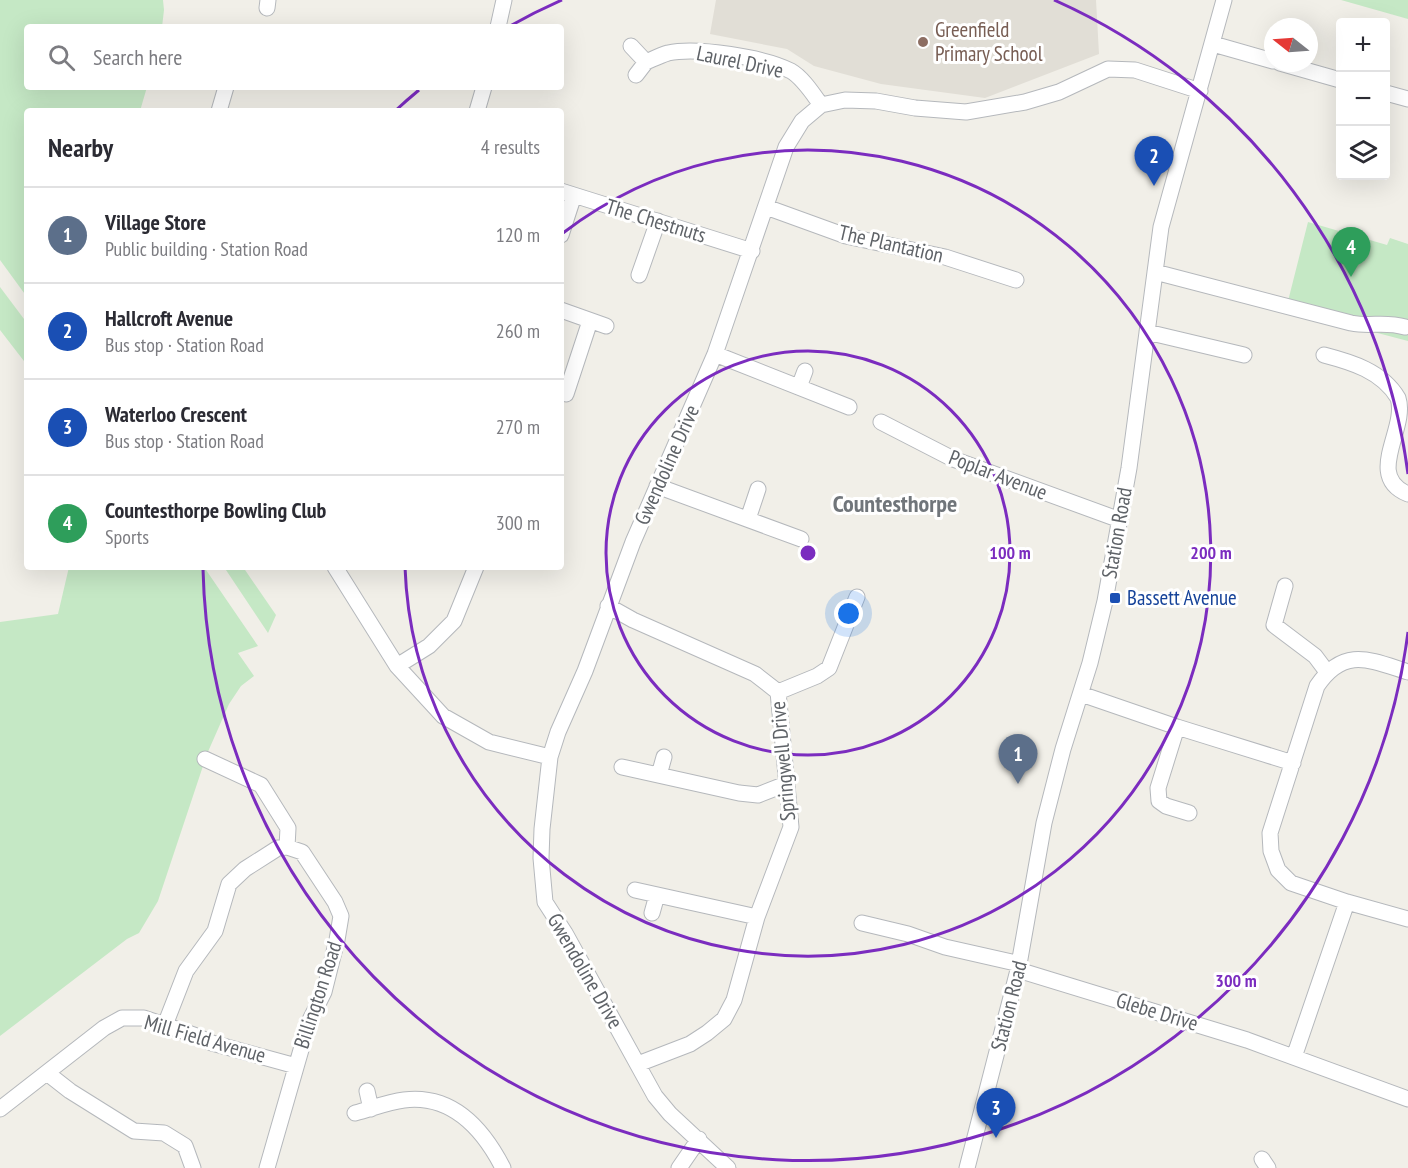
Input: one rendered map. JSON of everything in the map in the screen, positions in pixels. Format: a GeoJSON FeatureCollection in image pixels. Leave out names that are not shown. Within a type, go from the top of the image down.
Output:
{"type":"FeatureCollection","features":[{"type":"Feature","properties":{"kind":"street"},"geometry":{"type":"LineString","coordinates":[[499,24],[504,0]]}},
{"type":"Feature","properties":{"kind":"street","name":"Station Road"},"geometry":{"type":"LineString","coordinates":[[967,1168],[1019,967],[1042,833],[1105,601],[1120,520],[1161,227],[1224,0]]}},
{"type":"Feature","properties":{"kind":"street"},"geometry":{"type":"LineString","coordinates":[[1213,44],[1264,58]]}},
{"type":"Feature","properties":{"kind":"street"},"geometry":{"type":"LineString","coordinates":[[631,46],[646,62],[636,75]]}},
{"type":"Feature","properties":{"kind":"street","name":"Laurel Drive"},"geometry":{"type":"LineString","coordinates":[[646,62],[668,54],[693,51],[768,63],[792,72],[821,105]]}},
{"type":"Feature","properties":{"kind":"street"},"geometry":{"type":"LineString","coordinates":[[821,105],[845,100],[876,101],[915,108],[966,112],[1025,102],[1059,92],[1108,69],[1135,70],[1200,91]]}},
{"type":"Feature","properties":{"kind":"street"},"geometry":{"type":"LineString","coordinates":[[1312,72],[1336,79]]}},
{"type":"Feature","properties":{"kind":"street"},"geometry":{"type":"LineString","coordinates":[[220,108],[225,90]]}},
{"type":"Feature","properties":{"kind":"street"},"geometry":{"type":"LineString","coordinates":[[478,108],[483,90]]}},
{"type":"Feature","properties":{"kind":"street"},"geometry":{"type":"LineString","coordinates":[[1390,94],[1408,99]]}},
{"type":"Feature","properties":{"kind":"street","name":"Gwendoline Drive"},"geometry":{"type":"LineString","coordinates":[[728,1168],[670,1114],[655,1096],[565,933],[545,902],[541,858],[542,829],[550,757],[558,732],[585,671],[633,542],[716,354],[786,147],[802,121],[821,105]]}},
{"type":"Feature","properties":{"kind":"street"},"geometry":{"type":"LineString","coordinates":[[564,217],[568,193]]}},
{"type":"Feature","properties":{"kind":"street","name":"The Chestnuts"},"geometry":{"type":"LineString","coordinates":[[568,193],[752,251]]}},
{"type":"Feature","properties":{"kind":"street","name":"The Plantation"},"geometry":{"type":"LineString","coordinates":[[766,207],[846,236],[945,257],[1016,280]]}},
{"type":"Feature","properties":{"kind":"street"},"geometry":{"type":"LineString","coordinates":[[639,275],[658,221]]}},
{"type":"Feature","properties":{"kind":"street"},"geometry":{"type":"LineString","coordinates":[[1155,272],[1368,327],[1382,323],[1405,327]]}},
{"type":"Feature","properties":{"kind":"street"},"geometry":{"type":"LineString","coordinates":[[564,311],[606,326]]}},
{"type":"Feature","properties":{"kind":"street"},"geometry":{"type":"LineString","coordinates":[[566,394],[591,321]]}},
{"type":"Feature","properties":{"kind":"street"},"geometry":{"type":"LineString","coordinates":[[1147,333],[1244,355]]}},
{"type":"Feature","properties":{"kind":"street"},"geometry":{"type":"LineString","coordinates":[[716,354],[849,407]]}},
{"type":"Feature","properties":{"kind":"street"},"geometry":{"type":"LineString","coordinates":[[1324,355],[1354,363],[1372,373],[1389,387],[1399,400],[1401,419],[1389,473],[1393,483],[1405,493]]}},
{"type":"Feature","properties":{"kind":"street"},"geometry":{"type":"LineString","coordinates":[[799,387],[805,371]]}},
{"type":"Feature","properties":{"kind":"street","name":"Poplar Avenue"},"geometry":{"type":"LineString","coordinates":[[881,422],[953,459],[1120,520]]}},
{"type":"Feature","properties":{"kind":"street"},"geometry":{"type":"LineString","coordinates":[[657,486],[801,539]]}},
{"type":"Feature","properties":{"kind":"street"},"geometry":{"type":"LineString","coordinates":[[747,519],[758,489]]}},
{"type":"Feature","properties":{"kind":"street"},"geometry":{"type":"LineString","coordinates":[[337,570],[396,666],[443,716],[489,742],[550,757]]}},
{"type":"Feature","properties":{"kind":"street"},"geometry":{"type":"LineString","coordinates":[[396,666],[429,646],[454,621],[475,570]]}},
{"type":"Feature","properties":{"kind":"street"},"geometry":{"type":"LineString","coordinates":[[1285,586],[1274,625],[1316,657],[1327,672]]}},
{"type":"Feature","properties":{"kind":"street"},"geometry":{"type":"LineString","coordinates":[[778,692],[817,676],[830,668],[857,597]]}},
{"type":"Feature","properties":{"kind":"street","name":"Springwell Drive"},"geometry":{"type":"LineString","coordinates":[[608,606],[633,620],[755,674],[778,692],[791,827],[757,917],[735,1000],[724,1019],[690,1044],[638,1064]]}},
{"type":"Feature","properties":{"kind":"street"},"geometry":{"type":"LineString","coordinates":[[849,618],[865,623]]}},
{"type":"Feature","properties":{"kind":"street"},"geometry":{"type":"LineString","coordinates":[[1408,672],[1366,658],[1345,660],[1327,672],[1317,686],[1270,833],[1271,850],[1278,870],[1291,883],[1408,919]]}},
{"type":"Feature","properties":{"kind":"street"},"geometry":{"type":"LineString","coordinates":[[1081,694],[1293,763]]}},
{"type":"Feature","properties":{"kind":"street"},"geometry":{"type":"LineString","coordinates":[[1178,727],[1158,788],[1159,801],[1166,806],[1188,813]]}},
{"type":"Feature","properties":{"kind":"street"},"geometry":{"type":"LineString","coordinates":[[659,775],[664,757]]}},
{"type":"Feature","properties":{"kind":"street"},"geometry":{"type":"LineString","coordinates":[[165,1024],[186,971],[215,931],[230,884],[244,869],[278,848],[287,847],[288,828],[261,785],[205,759]]}},
{"type":"Feature","properties":{"kind":"street"},"geometry":{"type":"LineString","coordinates":[[622,767],[739,793],[758,795],[786,784]]}},
{"type":"Feature","properties":{"kind":"street","name":"Billington Road"},"geometry":{"type":"LineString","coordinates":[[267,1168],[309,1022],[324,992],[341,916],[335,902],[302,852],[287,847]]}},
{"type":"Feature","properties":{"kind":"street"},"geometry":{"type":"LineString","coordinates":[[635,890],[757,917]]}},
{"type":"Feature","properties":{"kind":"street"},"geometry":{"type":"LineString","coordinates":[[652,913],[657,895]]}},
{"type":"Feature","properties":{"kind":"street"},"geometry":{"type":"LineString","coordinates":[[1294,1058],[1347,902]]}},
{"type":"Feature","properties":{"kind":"street","name":"Glebe Drive"},"geometry":{"type":"LineString","coordinates":[[862,923],[908,934],[945,947],[1019,967],[1294,1058],[1408,1099]]}},
{"type":"Feature","properties":{"kind":"street","name":"Mill Field Avenue"},"geometry":{"type":"LineString","coordinates":[[0,1109],[105,1028],[122,1018],[144,1018],[212,1042],[296,1066]]}},
{"type":"Feature","properties":{"kind":"street"},"geometry":{"type":"LineString","coordinates":[[47,1073],[70,1091],[134,1131],[164,1133],[185,1146],[193,1168]]}},
{"type":"Feature","properties":{"kind":"street"},"geometry":{"type":"LineString","coordinates":[[367,1091],[371,1109]]}},
{"type":"Feature","properties":{"kind":"street"},"geometry":{"type":"LineString","coordinates":[[355,1113],[404,1100],[426,1100],[444,1105],[472,1122],[490,1145],[503,1168]]}},
{"type":"Feature","properties":{"kind":"street"},"geometry":{"type":"LineString","coordinates":[[679,1168],[699,1139]]}},
{"type":"Feature","properties":{"kind":"shaded area","name":"Greenfield Primary School"},"geometry":{"type":"Polygon","coordinates":[[[716,0],[1096,0],[1099,54],[985,98],[881,84],[814,66],[787,49],[710,34],[716,0]]]}},
{"type":"Feature","properties":{"kind":"green space"},"geometry":{"type":"Polygon","coordinates":[[[0,0],[163,0],[162,24],[24,24],[24,90],[146,90],[141,108],[24,108],[24,293],[0,260],[0,0]]]}},
{"type":"Feature","properties":{"kind":"green space"},"geometry":{"type":"Polygon","coordinates":[[[1341,0],[1408,0],[1408,19],[1341,0]]]}},
{"type":"Feature","properties":{"kind":"green space"},"geometry":{"type":"Polygon","coordinates":[[[1308,222],[1387,245],[1390,238],[1408,244],[1408,341],[1286,309],[1308,222]]]}},
{"type":"Feature","properties":{"kind":"green space"},"geometry":{"type":"Polygon","coordinates":[[[0,287],[24,319],[24,361],[0,330],[0,287]]]}},
{"type":"Feature","properties":{"kind":"green space"},"geometry":{"type":"Polygon","coordinates":[[[68,570],[206,570],[258,646],[238,653],[254,676],[241,686],[229,704],[207,754],[158,901],[139,933],[127,939],[0,1036],[0,622],[58,614],[68,570]]]}},
{"type":"Feature","properties":{"kind":"green space"},"geometry":{"type":"Polygon","coordinates":[[[226,570],[245,570],[276,615],[268,633],[226,570]]]}},
{"type":"Feature","properties":{"kind":"place","name":"Greenfield Primary School"},"geometry":{"type":"Point","coordinates":[923,42]}},
{"type":"Feature","properties":{"kind":"place","name":"Hallcroft Avenue"},"geometry":{"type":"Point","coordinates":[1154,186]}},
{"type":"Feature","properties":{"kind":"place","name":"Countesthorpe Bowling Club"},"geometry":{"type":"Point","coordinates":[1351,277]}},
{"type":"Feature","properties":{"kind":"place","name":"Bassett Avenue"},"geometry":{"type":"Point","coordinates":[1115,598]}},
{"type":"Feature","properties":{"kind":"place","name":"Village Store"},"geometry":{"type":"Point","coordinates":[1018,784]}},
{"type":"Feature","properties":{"kind":"place","name":"Waterloo Crescent"},"geometry":{"type":"Point","coordinates":[996,1138]}},
{"type":"Feature","properties":{"kind":"district","name":"Countesthorpe"},"geometry":{"type":"Point","coordinates":[895,504]}}]}
